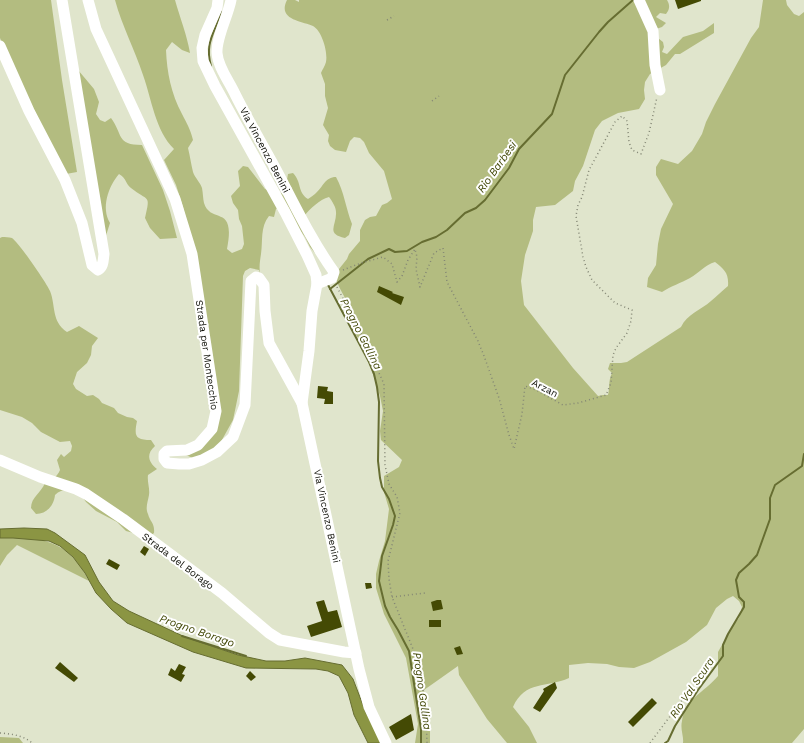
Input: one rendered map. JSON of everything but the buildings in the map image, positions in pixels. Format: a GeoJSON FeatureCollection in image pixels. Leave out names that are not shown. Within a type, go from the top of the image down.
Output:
{"type":"FeatureCollection","features":[{"type":"Feature","properties":{"kind":"street"},"geometry":{"type":"LineString","coordinates":[[0,46],[29,111],[65,180],[82,223],[92,265],[98,270],[101,268],[104,254],[62,0]]}},
{"type":"Feature","properties":{"kind":"street","name":"Strada per Montecchio"},"geometry":{"type":"LineString","coordinates":[[88,0],[96,29],[175,199],[192,254],[216,412],[212,428],[198,445],[187,450],[167,451],[164,454],[164,459],[167,463],[179,464],[189,464],[202,460],[217,452],[233,437],[245,406],[251,281],[256,277],[259,278],[264,286],[269,343],[302,403]]}},
{"type":"Feature","properties":{"kind":"street","name":"Via Vincenzo Benini"},"geometry":{"type":"LineString","coordinates":[[218,0],[217,8],[205,34],[202,48],[204,61],[214,86],[236,123],[307,255],[319,284],[312,311],[309,350],[302,403],[369,707],[386,743]]}},
{"type":"Feature","properties":{"kind":"street","name":"Via Vincenzo Benini"},"geometry":{"type":"LineString","coordinates":[[231,0],[218,42],[217,52],[220,64],[245,116],[280,177],[319,251],[334,272],[333,276]]}},
{"type":"Feature","properties":{"kind":"street"},"geometry":{"type":"LineString","coordinates":[[639,0],[653,31],[655,65],[659,89]]}},
{"type":"Feature","properties":{"kind":"street"},"geometry":{"type":"LineString","coordinates":[[319,284],[333,276]]}},
{"type":"Feature","properties":{"kind":"street","name":"Strada del Borago"},"geometry":{"type":"LineString","coordinates":[[0,460],[86,494],[222,593],[269,633],[280,640],[356,653]]}},
{"type":"Feature","properties":{"kind":"path"},"geometry":{"type":"LineString","coordinates":[[387,20],[394,16]]}},
{"type":"Feature","properties":{"kind":"path","name":"Arzan"},"geometry":{"type":"LineString","coordinates":[[333,276],[361,263],[383,257],[392,264],[397,282],[402,276],[408,260],[416,249],[416,269],[420,287],[434,253],[443,248],[448,282],[484,356],[504,414],[514,449],[522,414],[525,386],[536,390],[563,405],[578,403],[606,395],[611,383],[613,355],[616,348],[627,333],[631,321],[632,310],[615,303],[606,296],[592,280],[583,257],[576,216],[589,170],[616,122],[622,116],[627,121],[629,142],[632,150],[641,154],[649,133],[659,89]]}},
{"type":"Feature","properties":{"kind":"path"},"geometry":{"type":"LineString","coordinates":[[432,101],[439,96]]}},
{"type":"Feature","properties":{"kind":"path"},"geometry":{"type":"LineString","coordinates":[[333,276],[384,384],[385,465],[388,484],[397,497],[400,513],[388,561],[392,598],[414,649],[422,673],[427,743]]}},
{"type":"Feature","properties":{"kind":"path"},"geometry":{"type":"LineString","coordinates":[[392,598],[425,593]]}},
{"type":"Feature","properties":{"kind":"path"},"geometry":{"type":"LineString","coordinates":[[650,743],[689,691]]}},
{"type":"Feature","properties":{"kind":"path"},"geometry":{"type":"LineString","coordinates":[[0,733],[16,734],[32,743]]}},
{"type":"Feature","properties":{"kind":"shaded area"},"geometry":{"type":"Polygon","coordinates":[[[0,0],[51,0],[77,172],[66,174],[8,57],[0,38],[0,0]]]}},
{"type":"Feature","properties":{"kind":"shaded area"},"geometry":{"type":"Polygon","coordinates":[[[115,0],[175,0],[190,53],[182,50],[172,42],[166,50],[170,83],[178,106],[192,136],[193,140],[188,148],[193,172],[202,188],[204,203],[207,209],[212,213],[226,220],[229,235],[227,249],[232,253],[242,249],[244,244],[238,210],[233,203],[231,196],[240,186],[238,171],[243,166],[248,167],[265,189],[280,194],[285,191],[288,174],[293,173],[298,180],[302,193],[308,199],[316,193],[327,180],[332,177],[336,177],[352,224],[349,235],[345,238],[335,234],[333,228],[336,210],[334,204],[329,197],[315,205],[304,216],[315,253],[281,205],[276,209],[274,217],[269,216],[266,220],[262,234],[260,274],[259,270],[250,268],[245,271],[243,276],[239,391],[233,420],[218,447],[197,460],[186,455],[217,419],[197,264],[183,207],[176,185],[164,160],[174,149],[162,133],[158,124],[140,66],[115,0]]]}},
{"type":"Feature","properties":{"kind":"shaded area"},"geometry":{"type":"Polygon","coordinates":[[[287,0],[295,0],[299,2],[299,0],[667,0],[669,7],[666,14],[660,13],[656,17],[666,23],[662,27],[656,29],[654,35],[663,42],[664,47],[662,52],[667,54],[683,37],[703,31],[714,23],[714,33],[680,54],[675,54],[666,65],[650,74],[645,82],[645,99],[639,109],[618,113],[602,121],[595,130],[583,166],[575,181],[573,191],[555,205],[536,207],[533,220],[533,231],[525,255],[521,281],[524,305],[573,368],[598,396],[608,395],[612,373],[608,369],[610,363],[627,362],[681,327],[690,315],[707,304],[728,286],[727,275],[715,262],[708,265],[690,278],[662,292],[647,287],[648,278],[656,265],[661,229],[673,204],[656,175],[656,167],[661,159],[678,164],[692,151],[702,134],[715,104],[751,38],[759,27],[763,0],[786,0],[787,5],[794,14],[799,16],[804,12],[804,729],[792,743],[683,743],[682,724],[684,713],[691,701],[718,676],[718,652],[732,627],[739,618],[742,607],[739,601],[733,596],[716,608],[707,625],[686,642],[650,662],[634,668],[588,663],[569,665],[569,678],[537,686],[524,692],[518,698],[513,707],[529,727],[537,743],[507,743],[487,719],[459,675],[458,666],[424,690],[430,724],[430,743],[415,743],[418,724],[406,658],[384,614],[376,588],[376,574],[385,541],[389,509],[384,492],[384,476],[399,467],[402,460],[381,440],[380,431],[383,411],[380,396],[360,341],[345,318],[349,317],[347,302],[336,279],[339,269],[360,241],[360,230],[365,220],[376,216],[382,205],[392,199],[384,171],[369,153],[364,142],[360,138],[354,137],[350,141],[346,152],[335,150],[330,146],[328,141],[329,135],[323,125],[328,108],[325,96],[325,84],[321,73],[326,63],[324,42],[319,32],[313,26],[292,19],[288,16],[285,12],[287,0]]]}},
{"type":"Feature","properties":{"kind":"shaded area"},"geometry":{"type":"Polygon","coordinates":[[[73,64],[94,89],[99,102],[96,114],[100,120],[105,122],[111,118],[124,141],[142,145],[163,190],[177,238],[160,239],[150,228],[145,218],[148,205],[147,199],[131,188],[119,174],[109,191],[107,198],[106,211],[110,223],[103,245],[73,64]]]}},
{"type":"Feature","properties":{"kind":"shaded area"},"geometry":{"type":"Polygon","coordinates":[[[0,238],[12,238],[15,241],[48,286],[52,297],[56,318],[62,328],[67,332],[79,326],[98,338],[92,346],[91,355],[87,363],[77,372],[73,384],[76,389],[87,396],[93,395],[102,403],[114,408],[118,413],[133,418],[137,421],[137,436],[142,439],[151,440],[155,446],[149,455],[150,461],[157,469],[148,475],[149,492],[147,509],[154,530],[154,533],[149,537],[126,531],[117,522],[96,511],[86,502],[78,491],[60,491],[55,495],[53,503],[49,509],[43,513],[36,514],[31,508],[34,498],[45,483],[54,478],[59,472],[60,470],[57,460],[61,454],[64,457],[71,451],[72,446],[70,441],[60,442],[41,432],[32,423],[22,417],[0,410],[0,238]]]}},
{"type":"Feature","properties":{"kind":"shaded area"},"geometry":{"type":"Polygon","coordinates":[[[0,529],[47,529],[55,533],[85,555],[99,582],[113,601],[129,611],[185,637],[238,655],[266,661],[285,661],[305,658],[342,665],[353,679],[366,713],[384,743],[368,743],[354,715],[348,693],[339,676],[328,671],[316,669],[246,668],[193,652],[127,623],[96,593],[85,573],[73,557],[60,546],[49,541],[0,538],[0,529]]]}},
{"type":"Feature","properties":{"kind":"shaded area"},"geometry":{"type":"Polygon","coordinates":[[[0,538],[42,540],[53,544],[63,549],[72,557],[81,567],[89,581],[17,545],[7,555],[0,566],[0,538]]]}},
{"type":"Feature","properties":{"kind":"shaded area"},"geometry":{"type":"Polygon","coordinates":[[[0,737],[19,738],[23,743],[0,743],[0,737]]]}},
{"type":"Feature","properties":{"kind":"waterway","name":"Rio Barbesi"},"geometry":{"type":"LineString","coordinates":[[330,289],[368,259],[389,249],[395,252],[407,251],[422,242],[436,237],[447,230],[465,213],[476,208],[485,200],[509,168],[519,149],[552,114],[565,75],[608,22],[633,0]]}},
{"type":"Feature","properties":{"kind":"waterway","name":"Progno Gallina"},"geometry":{"type":"LineString","coordinates":[[211,66],[209,58],[210,44],[221,11]]}},
{"type":"Feature","properties":{"kind":"waterway","name":"Progno Gallina"},"geometry":{"type":"LineString","coordinates":[[327,283],[369,362],[377,387],[379,402],[378,461],[380,478],[382,487],[389,499],[395,516],[382,556],[379,581],[385,606],[409,651],[421,729],[421,743]]}},
{"type":"Feature","properties":{"kind":"waterway","name":"Rio Val Scura"},"geometry":{"type":"LineString","coordinates":[[665,743],[668,741],[675,726],[698,690],[723,656],[723,645],[744,607],[744,602],[739,597],[736,580],[739,573],[757,555],[770,519],[770,498],[775,485],[802,466],[804,454]]}},
{"type":"Feature","properties":{"kind":"waterway","name":"Progno Borago"},"geometry":{"type":"LineString","coordinates":[[182,636],[246,656]]}}]}
